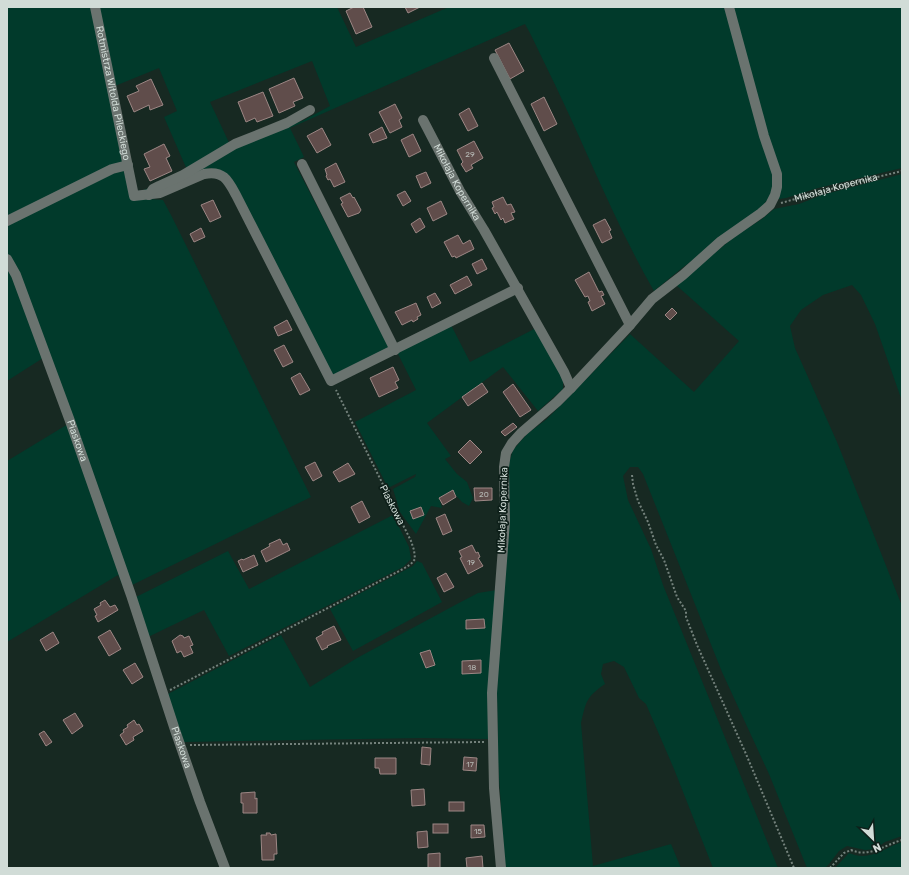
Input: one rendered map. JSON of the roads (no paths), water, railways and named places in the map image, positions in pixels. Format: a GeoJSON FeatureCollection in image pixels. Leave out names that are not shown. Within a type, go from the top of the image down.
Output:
{"type":"FeatureCollection","features":[{"type":"Feature","properties":{"kind":"street","name":"Rotmistrza Witolda Pileckiego"},"geometry":{"type":"LineString","coordinates":[[7,221],[112,169],[128,165],[95,7]]}},
{"type":"Feature","properties":{"kind":"street"},"geometry":{"type":"LineString","coordinates":[[571,388],[630,325],[643,308],[662,290],[683,275],[721,241],[761,214],[770,205],[775,195],[777,187],[777,174],[764,136],[729,7]]}},
{"type":"Feature","properties":{"kind":"street"},"geometry":{"type":"LineString","coordinates":[[494,58],[630,325]]}},
{"type":"Feature","properties":{"kind":"street"},"geometry":{"type":"LineString","coordinates":[[149,195],[153,189],[183,175],[230,147],[287,123],[310,110]]}},
{"type":"Feature","properties":{"kind":"street","name":"Mikołaja Kopernika"},"geometry":{"type":"LineString","coordinates":[[423,120],[460,191],[518,288],[564,372],[571,388],[521,433],[506,453],[504,467],[505,521],[492,693],[494,788],[501,868]]}},
{"type":"Feature","properties":{"kind":"street"},"geometry":{"type":"LineString","coordinates":[[302,164],[395,350]]}},
{"type":"Feature","properties":{"kind":"street"},"geometry":{"type":"LineString","coordinates":[[128,165],[134,196],[149,195],[166,191],[210,172],[225,177],[236,195],[331,381],[518,288]]}},
{"type":"Feature","properties":{"kind":"street","name":"Piaskowa"},"geometry":{"type":"LineString","coordinates":[[7,259],[16,275],[70,421],[131,595],[162,694],[225,868]]}}]}
